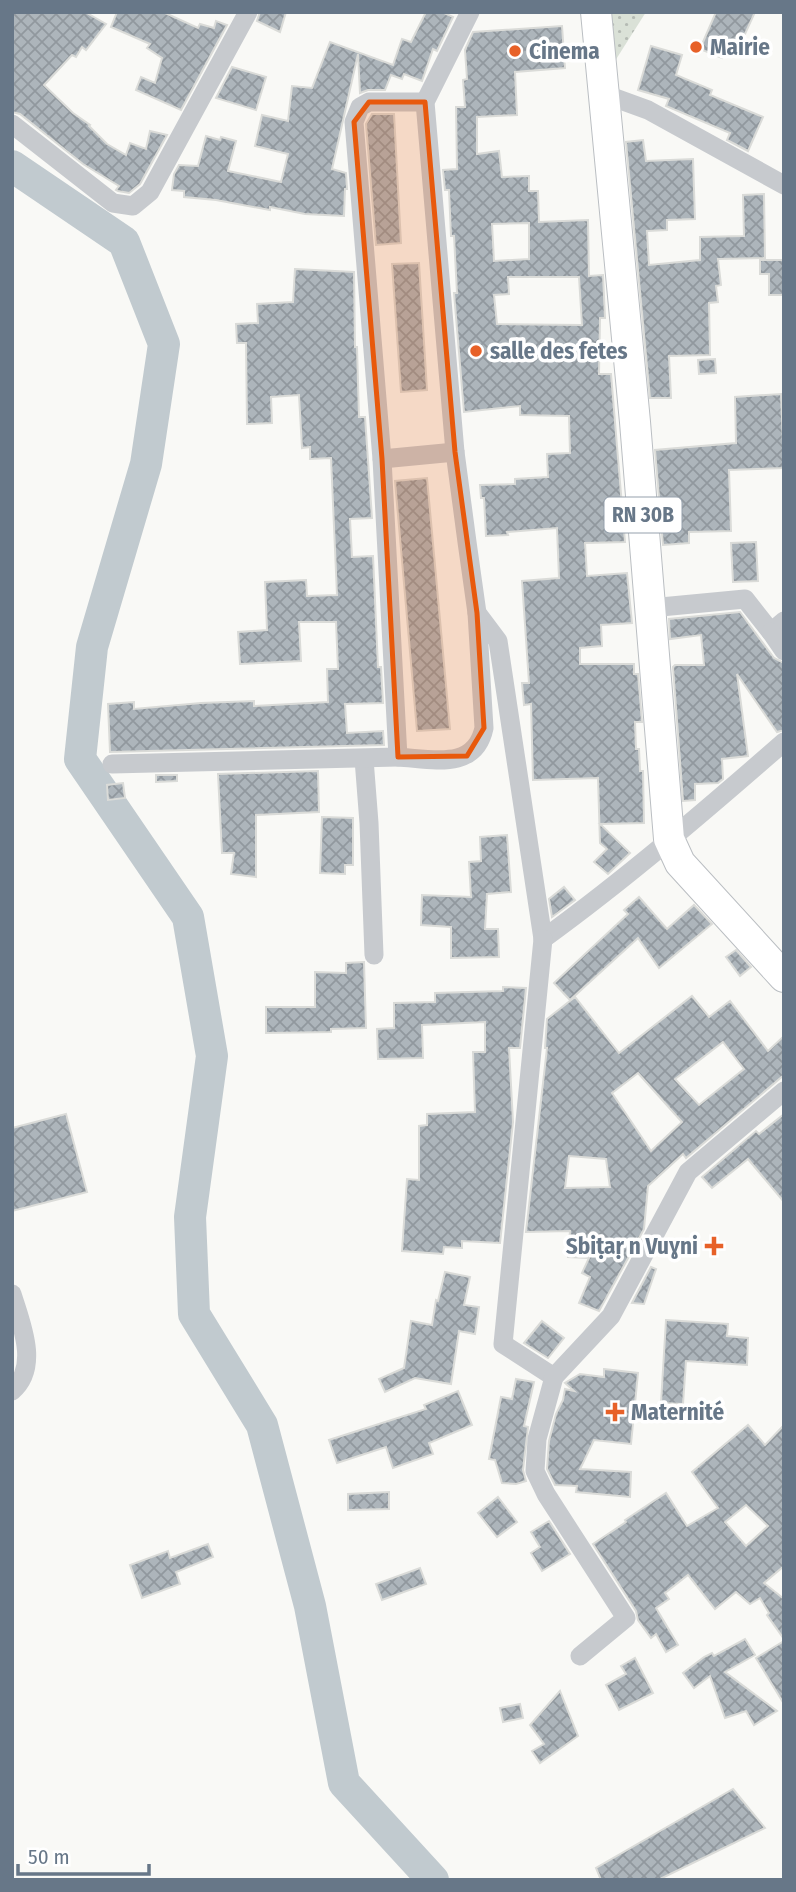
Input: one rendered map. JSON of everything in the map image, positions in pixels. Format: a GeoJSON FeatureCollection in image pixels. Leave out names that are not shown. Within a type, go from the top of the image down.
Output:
{"type":"FeatureCollection","features":[{"type":"Feature","properties":{"kind":"main road","name":"RN 30B"},"geometry":{"type":"LineString","coordinates":[[596,12],[634,408],[669,839],[680,863],[784,977]]}},
{"type":"Feature","properties":{"kind":"street"},"geometry":{"type":"LineString","coordinates":[[12,124],[113,203],[133,206],[150,192],[248,12]]}},
{"type":"Feature","properties":{"kind":"street"},"geometry":{"type":"LineString","coordinates":[[112,764],[398,757],[455,760],[467,756],[477,747],[482,737],[484,728],[477,613],[455,453],[425,102],[470,12]]}},
{"type":"Feature","properties":{"kind":"street"},"geometry":{"type":"LineString","coordinates":[[604,94],[648,110],[784,185]]}},
{"type":"Feature","properties":{"kind":"street"},"geometry":{"type":"LineString","coordinates":[[398,757],[382,459],[354,122],[360,107],[369,102],[425,102]]}},
{"type":"Feature","properties":{"kind":"street"},"geometry":{"type":"LineString","coordinates":[[382,459],[455,453]]}},
{"type":"Feature","properties":{"kind":"street"},"geometry":{"type":"LineString","coordinates":[[650,608],[745,599],[777,627],[784,651]]}},
{"type":"Feature","properties":{"kind":"street"},"geometry":{"type":"LineString","coordinates":[[477,613],[498,641],[543,939],[503,1345],[554,1377]]}},
{"type":"Feature","properties":{"kind":"street"},"geometry":{"type":"LineString","coordinates":[[543,939],[598,900],[784,741]]}},
{"type":"Feature","properties":{"kind":"street"},"geometry":{"type":"LineString","coordinates":[[364,759],[374,955]]}},
{"type":"Feature","properties":{"kind":"street"},"geometry":{"type":"LineString","coordinates":[[580,1656],[626,1618],[546,1494],[535,1471],[537,1439],[554,1377],[611,1316],[688,1172],[784,1091]]}},
{"type":"Feature","properties":{"kind":"street"},"geometry":{"type":"LineString","coordinates":[[12,1294],[24,1333],[27,1358],[24,1375],[12,1391]]}},
{"type":"Feature","properties":{"kind":"highlighted area"},"geometry":{"type":"Polygon","coordinates":[[[369,102],[425,102],[455,452],[477,613],[484,728],[467,756],[398,757],[382,459],[354,122],[369,102]]]}},
{"type":"Feature","properties":{"kind":"shaded area"},"geometry":{"type":"Polygon","coordinates":[[[605,12],[646,12],[608,72],[605,12]]]}},
{"type":"Feature","properties":{"kind":"building"},"geometry":{"type":"Polygon","coordinates":[[[12,12],[85,12],[106,24],[86,50],[82,47],[76,57],[72,55],[44,85],[90,125],[107,144],[126,155],[130,143],[146,149],[150,131],[167,135],[140,184],[129,193],[116,190],[119,186],[83,164],[20,114],[12,112],[12,12]]]}},
{"type":"Feature","properties":{"kind":"building"},"geometry":{"type":"Polygon","coordinates":[[[117,12],[163,12],[198,28],[200,24],[214,28],[216,21],[227,25],[181,110],[136,90],[141,77],[155,83],[162,58],[147,48],[150,44],[111,27],[117,12]]]}},
{"type":"Feature","properties":{"kind":"building"},"geometry":{"type":"Polygon","coordinates":[[[260,12],[286,12],[280,32],[257,21],[260,12]]]}},
{"type":"Feature","properties":{"kind":"building"},"geometry":{"type":"Polygon","coordinates":[[[426,12],[442,12],[453,17],[437,51],[433,49],[422,81],[404,74],[402,79],[391,75],[385,90],[360,93],[358,54],[332,169],[346,173],[344,216],[305,214],[270,207],[270,210],[184,197],[184,191],[172,190],[174,174],[179,165],[198,166],[206,136],[236,141],[228,171],[281,182],[288,154],[255,146],[262,115],[288,121],[292,86],[312,88],[330,42],[393,65],[402,39],[411,42],[426,12]]]}},
{"type":"Feature","properties":{"kind":"building"},"geometry":{"type":"Polygon","coordinates":[[[716,12],[755,12],[740,45],[730,41],[722,58],[700,49],[716,12]]]}},
{"type":"Feature","properties":{"kind":"building"},"geometry":{"type":"Polygon","coordinates":[[[562,26],[565,68],[515,72],[517,115],[477,117],[477,154],[499,151],[502,177],[529,176],[529,191],[538,191],[539,222],[588,220],[589,276],[603,275],[605,318],[600,318],[599,374],[611,374],[625,542],[585,543],[587,576],[627,573],[632,623],[601,625],[602,646],[580,648],[580,664],[634,664],[634,674],[638,674],[642,722],[635,722],[636,749],[639,749],[640,771],[643,771],[644,823],[600,824],[630,853],[608,874],[594,862],[607,849],[600,843],[598,778],[533,780],[531,704],[524,705],[522,683],[529,683],[522,581],[559,578],[557,528],[486,536],[484,498],[481,498],[480,485],[515,484],[515,479],[548,477],[547,454],[570,453],[569,416],[520,415],[520,406],[464,412],[454,293],[457,293],[454,236],[451,236],[449,190],[445,190],[443,170],[457,169],[456,107],[465,107],[465,50],[473,32],[562,26]],[[529,223],[492,224],[494,261],[529,259],[529,223]],[[508,277],[509,294],[494,295],[497,324],[582,325],[579,277],[508,277]]]}},
{"type":"Feature","properties":{"kind":"building"},"geometry":{"type":"Polygon","coordinates":[[[651,46],[682,55],[676,75],[712,90],[710,95],[763,117],[748,151],[727,140],[730,133],[666,106],[669,99],[638,90],[651,46]]]}},
{"type":"Feature","properties":{"kind":"building"},"geometry":{"type":"Polygon","coordinates":[[[232,67],[266,77],[256,110],[216,98],[232,67]]]}},
{"type":"Feature","properties":{"kind":"building"},"geometry":{"type":"Polygon","coordinates":[[[372,114],[394,114],[401,243],[376,245],[366,124],[372,114]]]}},
{"type":"Feature","properties":{"kind":"building"},"geometry":{"type":"Polygon","coordinates":[[[643,140],[646,161],[693,159],[695,219],[667,220],[667,230],[647,231],[649,265],[700,260],[700,237],[744,236],[743,195],[764,194],[765,258],[718,259],[721,285],[716,286],[718,302],[709,303],[710,355],[669,356],[671,398],[650,398],[626,142],[643,140]]]}},
{"type":"Feature","properties":{"kind":"building"},"geometry":{"type":"Polygon","coordinates":[[[760,260],[784,260],[784,295],[769,295],[769,274],[760,274],[760,260]]]}},
{"type":"Feature","properties":{"kind":"building"},"geometry":{"type":"Polygon","coordinates":[[[419,263],[427,390],[401,392],[392,264],[419,263]]]}},
{"type":"Feature","properties":{"kind":"building"},"geometry":{"type":"Polygon","coordinates":[[[295,269],[354,272],[359,417],[365,417],[372,518],[350,519],[352,557],[373,556],[378,667],[381,667],[383,703],[345,704],[347,733],[383,731],[384,745],[110,752],[108,704],[134,702],[134,709],[254,701],[254,706],[328,702],[327,669],[338,669],[336,622],[299,622],[301,661],[240,664],[238,632],[267,630],[265,582],[306,580],[307,596],[337,595],[331,458],[310,459],[310,447],[302,448],[299,395],[271,397],[272,423],[247,424],[246,343],[237,343],[236,324],[258,323],[257,304],[293,302],[295,269]]]}},
{"type":"Feature","properties":{"kind":"building"},"geometry":{"type":"Polygon","coordinates":[[[715,359],[716,373],[699,374],[698,360],[715,359]]]}},
{"type":"Feature","properties":{"kind":"building"},"geometry":{"type":"Polygon","coordinates":[[[781,394],[784,468],[729,470],[731,531],[689,532],[689,543],[663,545],[655,450],[736,443],[735,397],[781,394]]]}},
{"type":"Feature","properties":{"kind":"building"},"geometry":{"type":"Polygon","coordinates":[[[427,478],[450,729],[417,731],[395,481],[427,478]]]}},
{"type":"Feature","properties":{"kind":"building"},"geometry":{"type":"Polygon","coordinates":[[[756,542],[758,581],[733,582],[731,543],[756,542]]]}},
{"type":"Feature","properties":{"kind":"building"},"geometry":{"type":"Polygon","coordinates":[[[740,612],[774,658],[784,663],[784,730],[777,732],[737,674],[748,756],[722,759],[723,779],[718,783],[695,784],[695,800],[683,801],[673,667],[704,665],[701,635],[670,639],[669,619],[740,612]]]}},
{"type":"Feature","properties":{"kind":"building"},"geometry":{"type":"Polygon","coordinates":[[[318,771],[319,812],[256,815],[256,877],[231,874],[234,853],[222,853],[218,774],[318,771]]]}},
{"type":"Feature","properties":{"kind":"building"},"geometry":{"type":"Polygon","coordinates":[[[156,775],[177,775],[177,781],[156,782],[156,775]]]}},
{"type":"Feature","properties":{"kind":"building"},"geometry":{"type":"Polygon","coordinates":[[[123,783],[125,798],[108,800],[107,785],[123,783]]]}},
{"type":"Feature","properties":{"kind":"building"},"geometry":{"type":"Polygon","coordinates":[[[322,817],[353,818],[353,865],[345,865],[345,874],[320,873],[322,817]]]}},
{"type":"Feature","properties":{"kind":"building"},"geometry":{"type":"Polygon","coordinates":[[[507,835],[511,892],[487,894],[485,929],[498,929],[499,957],[451,958],[451,927],[421,925],[422,895],[471,897],[469,862],[481,861],[480,837],[507,835]]]}},
{"type":"Feature","properties":{"kind":"building"},"geometry":{"type":"Polygon","coordinates":[[[564,887],[575,900],[552,917],[549,899],[564,887]]]}},
{"type":"Feature","properties":{"kind":"building"},"geometry":{"type":"Polygon","coordinates":[[[639,897],[667,929],[694,905],[712,924],[659,968],[638,938],[570,1000],[554,983],[628,914],[624,910],[639,897]]]}},
{"type":"Feature","properties":{"kind":"building"},"geometry":{"type":"Polygon","coordinates":[[[736,950],[751,967],[740,976],[726,957],[736,950]]]}},
{"type":"Feature","properties":{"kind":"building"},"geometry":{"type":"Polygon","coordinates":[[[364,962],[366,1028],[331,1029],[331,1032],[266,1033],[266,1007],[315,1007],[315,972],[346,973],[346,963],[364,962]]]}},
{"type":"Feature","properties":{"kind":"building"},"geometry":{"type":"Polygon","coordinates":[[[503,987],[526,988],[520,1048],[509,1048],[513,1122],[500,1243],[462,1241],[462,1248],[444,1247],[443,1254],[402,1251],[407,1179],[419,1180],[419,1126],[427,1125],[427,1114],[475,1112],[473,1052],[485,1052],[485,1022],[422,1025],[423,1058],[378,1059],[377,1029],[394,1028],[394,1003],[435,1002],[435,993],[503,991],[503,987]]]}},
{"type":"Feature","properties":{"kind":"building"},"geometry":{"type":"Polygon","coordinates":[[[692,996],[709,1017],[730,1001],[768,1051],[784,1036],[784,1075],[686,1158],[683,1154],[648,1186],[644,1229],[599,1311],[579,1303],[590,1277],[582,1273],[589,1258],[568,1257],[570,1231],[526,1232],[547,1048],[547,1019],[575,997],[619,1053],[692,996]],[[723,1042],[675,1079],[699,1105],[744,1069],[723,1042]],[[638,1073],[612,1093],[651,1151],[682,1122],[638,1073]],[[569,1156],[565,1188],[610,1187],[606,1159],[569,1156]]]}},
{"type":"Feature","properties":{"kind":"building"},"geometry":{"type":"Polygon","coordinates":[[[66,1114],[87,1192],[12,1211],[12,1128],[66,1114]]]}},
{"type":"Feature","properties":{"kind":"building"},"geometry":{"type":"Polygon","coordinates":[[[784,1114],[784,1202],[748,1159],[712,1188],[702,1177],[756,1131],[759,1134],[784,1114]]]}},
{"type":"Feature","properties":{"kind":"building"},"geometry":{"type":"Polygon","coordinates":[[[651,1267],[656,1269],[644,1304],[632,1303],[651,1267]]]}},
{"type":"Feature","properties":{"kind":"building"},"geometry":{"type":"Polygon","coordinates":[[[445,1272],[470,1277],[464,1305],[479,1307],[475,1334],[459,1331],[451,1384],[415,1378],[385,1392],[379,1379],[404,1368],[411,1321],[432,1325],[445,1272]]]}},
{"type":"Feature","properties":{"kind":"building"},"geometry":{"type":"Polygon","coordinates":[[[666,1320],[728,1324],[727,1336],[748,1338],[747,1365],[686,1361],[683,1404],[661,1403],[666,1320]]]}},
{"type":"Feature","properties":{"kind":"building"},"geometry":{"type":"Polygon","coordinates":[[[542,1321],[564,1338],[548,1358],[524,1343],[542,1321]]]}},
{"type":"Feature","properties":{"kind":"building"},"geometry":{"type":"Polygon","coordinates":[[[604,1369],[638,1373],[631,1444],[594,1440],[580,1469],[631,1472],[630,1497],[576,1492],[577,1486],[555,1485],[547,1469],[549,1441],[556,1414],[565,1389],[574,1391],[565,1383],[580,1374],[604,1377],[604,1369]]]}},
{"type":"Feature","properties":{"kind":"building"},"geometry":{"type":"Polygon","coordinates":[[[516,1379],[534,1382],[524,1426],[528,1427],[523,1470],[526,1481],[516,1484],[502,1483],[495,1460],[489,1459],[501,1397],[512,1399],[516,1379]]]}},
{"type":"Feature","properties":{"kind":"building"},"geometry":{"type":"Polygon","coordinates":[[[458,1391],[472,1425],[429,1443],[433,1454],[393,1468],[386,1447],[337,1463],[329,1440],[426,1409],[424,1405],[458,1391]]]}},
{"type":"Feature","properties":{"kind":"building"},"geometry":{"type":"Polygon","coordinates":[[[748,1425],[765,1445],[784,1425],[784,1566],[764,1583],[784,1599],[784,1639],[767,1615],[769,1613],[760,1598],[750,1604],[736,1592],[715,1609],[688,1575],[665,1593],[669,1599],[656,1608],[678,1645],[666,1652],[656,1634],[651,1638],[638,1620],[636,1611],[593,1544],[666,1493],[687,1526],[718,1508],[692,1472],[748,1425]],[[746,1505],[725,1522],[746,1546],[768,1526],[746,1505]]]}},
{"type":"Feature","properties":{"kind":"building"},"geometry":{"type":"Polygon","coordinates":[[[389,1492],[389,1509],[348,1510],[348,1494],[389,1492]]]}},
{"type":"Feature","properties":{"kind":"building"},"geometry":{"type":"Polygon","coordinates":[[[498,1497],[517,1522],[497,1537],[478,1513],[498,1497]]]}},
{"type":"Feature","properties":{"kind":"building"},"geometry":{"type":"Polygon","coordinates":[[[549,1521],[570,1554],[542,1571],[531,1553],[540,1547],[531,1532],[549,1521]]]}},
{"type":"Feature","properties":{"kind":"building"},"geometry":{"type":"Polygon","coordinates":[[[208,1544],[213,1557],[176,1572],[180,1584],[142,1598],[130,1565],[168,1551],[170,1558],[208,1544]]]}},
{"type":"Feature","properties":{"kind":"building"},"geometry":{"type":"Polygon","coordinates":[[[420,1568],[426,1584],[382,1600],[376,1584],[420,1568]]]}},
{"type":"Feature","properties":{"kind":"building"},"geometry":{"type":"Polygon","coordinates":[[[745,1639],[755,1655],[725,1672],[777,1711],[754,1725],[746,1711],[725,1718],[710,1676],[694,1688],[683,1673],[704,1657],[712,1653],[714,1656],[745,1639]]]}},
{"type":"Feature","properties":{"kind":"building"},"geometry":{"type":"Polygon","coordinates":[[[784,1641],[784,1704],[756,1658],[784,1641]]]}},
{"type":"Feature","properties":{"kind":"building"},"geometry":{"type":"Polygon","coordinates":[[[635,1658],[653,1693],[619,1710],[606,1685],[626,1674],[621,1666],[635,1658]]]}},
{"type":"Feature","properties":{"kind":"building"},"geometry":{"type":"Polygon","coordinates":[[[560,1691],[578,1736],[540,1763],[532,1751],[544,1744],[530,1725],[560,1691]]]}},
{"type":"Feature","properties":{"kind":"building"},"geometry":{"type":"Polygon","coordinates":[[[520,1704],[523,1718],[503,1722],[500,1708],[520,1704]]]}},
{"type":"Feature","properties":{"kind":"building"},"geometry":{"type":"Polygon","coordinates":[[[733,1789],[765,1828],[658,1880],[601,1880],[596,1868],[733,1789]]]}},
{"type":"Feature","properties":{"kind":"waterway"},"geometry":{"type":"LineString","coordinates":[[12,166],[124,242],[164,344],[146,464],[92,647],[80,759],[188,917],[212,1056],[190,1217],[194,1314],[262,1425],[310,1606],[344,1783],[433,1880]]}},
{"type":"Feature","properties":{"kind":"place","name":"Mairie"},"geometry":{"type":"Point","coordinates":[696,47]}},
{"type":"Feature","properties":{"kind":"place","name":"Cinema"},"geometry":{"type":"Point","coordinates":[515,51]}},
{"type":"Feature","properties":{"kind":"place","name":"salle des fetes"},"geometry":{"type":"Point","coordinates":[476,351]}},
{"type":"Feature","properties":{"kind":"place","name":"Sbiṭaṛ n Vuɣni"},"geometry":{"type":"Point","coordinates":[714,1246]}},
{"type":"Feature","properties":{"kind":"place","name":"Maternité"},"geometry":{"type":"Point","coordinates":[615,1412]}}]}
